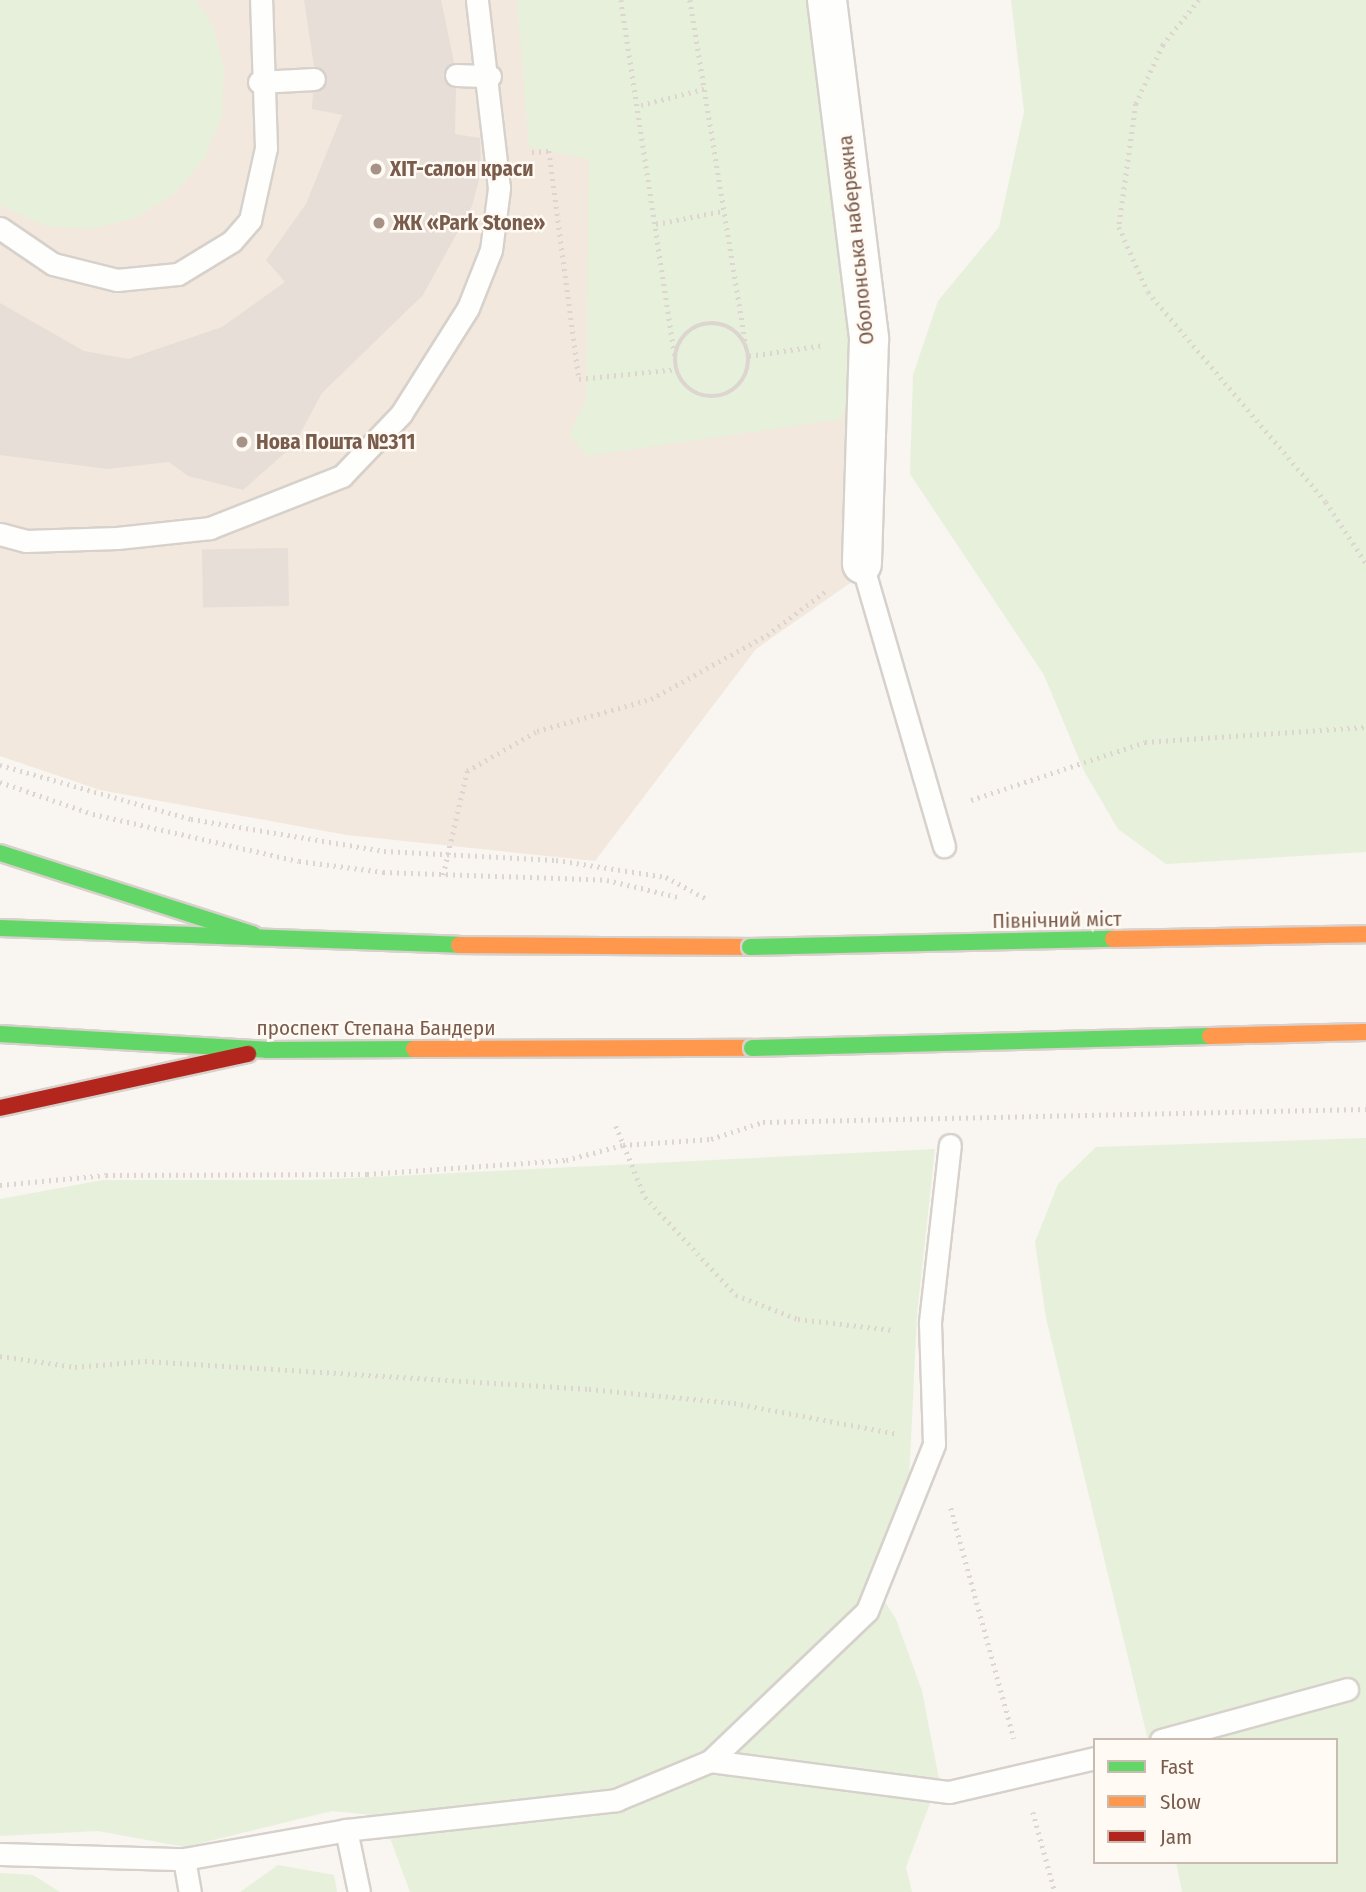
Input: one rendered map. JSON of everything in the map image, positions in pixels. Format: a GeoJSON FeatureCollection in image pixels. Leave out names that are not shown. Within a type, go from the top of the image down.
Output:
{"type":"FeatureCollection","features":[{"type":"Feature","properties":{"kind":"main road"},"geometry":{"type":"LineString","coordinates":[[0,853],[282,943]]}},
{"type":"Feature","properties":{"kind":"main road"},"geometry":{"type":"LineString","coordinates":[[0,928],[282,943]]}},
{"type":"Feature","properties":{"kind":"main road","name":"Північний міст"},"geometry":{"type":"LineString","coordinates":[[282,943],[750,947],[1366,934]]}},
{"type":"Feature","properties":{"kind":"main road","name":"проспект Степана Бандери"},"geometry":{"type":"LineString","coordinates":[[0,1034],[267,1050],[752,1048],[1366,1032]]}},
{"type":"Feature","properties":{"kind":"main road"},"geometry":{"type":"LineString","coordinates":[[0,1108],[267,1050]]}},
{"type":"Feature","properties":{"kind":"street","name":"Оболонська набережна"},"geometry":{"type":"LineString","coordinates":[[827,0],[869,339],[862,564]]}},
{"type":"Feature","properties":{"kind":"lane"},"geometry":{"type":"LineString","coordinates":[[0,229],[54,264],[87,277],[178,274],[206,258],[250,220],[266,148],[259,82],[261,0]]}},
{"type":"Feature","properties":{"kind":"lane"},"geometry":{"type":"LineString","coordinates":[[0,534],[26,541],[117,538],[210,528],[342,476],[401,414],[468,308],[491,250],[499,188],[490,76],[477,0]]}},
{"type":"Feature","properties":{"kind":"lane"},"geometry":{"type":"LineString","coordinates":[[456,75],[490,76]]}},
{"type":"Feature","properties":{"kind":"lane"},"geometry":{"type":"LineString","coordinates":[[259,82],[314,79]]}},
{"type":"Feature","properties":{"kind":"lane"},"geometry":{"type":"LineString","coordinates":[[862,564],[936,809],[944,846]]}},
{"type":"Feature","properties":{"kind":"lane"},"geometry":{"type":"LineString","coordinates":[[0,1854],[184,1859],[346,1830],[616,1800],[710,1761],[867,1611],[934,1444],[930,1322],[950,1145]]}},
{"type":"Feature","properties":{"kind":"lane"},"geometry":{"type":"LineString","coordinates":[[1168,1738],[1347,1689]]}},
{"type":"Feature","properties":{"kind":"lane"},"geometry":{"type":"LineString","coordinates":[[710,1761],[949,1792],[1024,1777],[1093,1759]]}},
{"type":"Feature","properties":{"kind":"lane"},"geometry":{"type":"LineString","coordinates":[[346,1830],[359,1892]]}},
{"type":"Feature","properties":{"kind":"lane"},"geometry":{"type":"LineString","coordinates":[[184,1859],[190,1892]]}},
{"type":"Feature","properties":{"kind":"path"},"geometry":{"type":"LineString","coordinates":[[621,0],[640,106],[677,369],[701,395],[725,395],[744,380],[749,356],[690,0]]}},
{"type":"Feature","properties":{"kind":"path"},"geometry":{"type":"LineString","coordinates":[[1199,0],[1163,45],[1136,104],[1119,227],[1147,292],[1326,502],[1366,563]]}},
{"type":"Feature","properties":{"kind":"path"},"geometry":{"type":"LineString","coordinates":[[640,106],[704,89]]}},
{"type":"Feature","properties":{"kind":"path"},"geometry":{"type":"LineString","coordinates":[[524,152],[549,150],[579,379],[677,369]]}},
{"type":"Feature","properties":{"kind":"path"},"geometry":{"type":"LineString","coordinates":[[656,224],[723,211]]}},
{"type":"Feature","properties":{"kind":"path"},"geometry":{"type":"LineString","coordinates":[[676,357],[685,336],[706,324],[729,327],[746,344]]}},
{"type":"Feature","properties":{"kind":"path"},"geometry":{"type":"LineString","coordinates":[[749,356],[869,339]]}},
{"type":"Feature","properties":{"kind":"path"},"geometry":{"type":"LineString","coordinates":[[443,874],[467,771],[537,731],[651,699],[767,635],[862,564]]}},
{"type":"Feature","properties":{"kind":"path"},"geometry":{"type":"LineString","coordinates":[[936,809],[1145,742],[1366,727]]}},
{"type":"Feature","properties":{"kind":"path"},"geometry":{"type":"LineString","coordinates":[[0,765],[191,819],[384,851],[447,854],[666,877],[713,902]]}},
{"type":"Feature","properties":{"kind":"path"},"geometry":{"type":"LineString","coordinates":[[0,782],[215,844],[323,864],[443,874],[607,880],[711,908]]}},
{"type":"Feature","properties":{"kind":"path"},"geometry":{"type":"LineString","coordinates":[[0,1185],[106,1175],[367,1174],[566,1160],[624,1145],[711,1139],[763,1122],[1366,1109]]}},
{"type":"Feature","properties":{"kind":"path"},"geometry":{"type":"LineString","coordinates":[[616,1126],[645,1197],[736,1294],[810,1321],[885,1331],[930,1322]]}},
{"type":"Feature","properties":{"kind":"path"},"geometry":{"type":"LineString","coordinates":[[0,1356],[75,1367],[145,1361],[602,1391],[734,1404],[934,1444],[1055,1892]]}},
{"type":"Feature","properties":{"kind":"shaded area"},"geometry":{"type":"Polygon","coordinates":[[[0,0],[840,0],[873,567],[756,649],[595,861],[347,835],[100,790],[0,756],[0,0]]]}},
{"type":"Feature","properties":{"kind":"green space"},"geometry":{"type":"Polygon","coordinates":[[[0,0],[196,0],[213,26],[224,70],[222,116],[204,159],[174,194],[135,218],[92,229],[46,226],[0,205],[0,0]]]}},
{"type":"Feature","properties":{"kind":"green space"},"geometry":{"type":"Polygon","coordinates":[[[517,0],[816,0],[863,352],[842,419],[587,456],[569,435],[586,400],[589,159],[529,147],[517,0]]]}},
{"type":"Feature","properties":{"kind":"green space"},"geometry":{"type":"Polygon","coordinates":[[[1011,0],[1366,0],[1366,852],[1166,864],[1118,829],[1084,771],[1044,675],[910,474],[913,375],[938,301],[999,227],[1024,112],[1011,0]]]}},
{"type":"Feature","properties":{"kind":"green space"},"geometry":{"type":"Polygon","coordinates":[[[1366,1138],[1366,1892],[1182,1892],[1176,1864],[1338,1864],[1338,1738],[1148,1738],[1046,1318],[1035,1242],[1058,1184],[1096,1147],[1366,1138]]]}},
{"type":"Feature","properties":{"kind":"green space"},"geometry":{"type":"Polygon","coordinates":[[[935,1149],[917,1314],[909,1481],[871,1580],[896,1619],[922,1691],[939,1779],[906,1867],[912,1892],[410,1892],[382,1816],[332,1811],[185,1847],[98,1831],[0,1836],[0,1199],[103,1180],[313,1180],[935,1149]]]}},
{"type":"Feature","properties":{"kind":"green space"},"geometry":{"type":"Polygon","coordinates":[[[278,1865],[334,1875],[337,1892],[240,1892],[278,1865]]]}},
{"type":"Feature","properties":{"kind":"green space"},"geometry":{"type":"Polygon","coordinates":[[[0,1873],[33,1875],[60,1892],[0,1892],[0,1873]]]}},
{"type":"Feature","properties":{"kind":"building","name":"ЖК «Park Stone»"},"geometry":{"type":"Polygon","coordinates":[[[304,0],[441,0],[454,62],[443,75],[456,88],[455,134],[480,138],[481,172],[472,206],[423,295],[322,393],[294,445],[243,490],[188,476],[169,462],[107,469],[0,455],[0,303],[84,351],[128,359],[222,327],[285,282],[266,260],[306,204],[342,115],[312,109],[313,92],[327,78],[314,66],[304,0]]]}},
{"type":"Feature","properties":{"kind":"building"},"geometry":{"type":"Polygon","coordinates":[[[288,548],[289,606],[203,607],[202,550],[288,548]]]}},
{"type":"Feature","properties":{"kind":"traffic: fast"},"geometry":{"type":"LineString","coordinates":[[0,853],[253,934]]}},
{"type":"Feature","properties":{"kind":"traffic: fast"},"geometry":{"type":"LineString","coordinates":[[0,928],[459,945]]}},
{"type":"Feature","properties":{"kind":"traffic: fast"},"geometry":{"type":"LineString","coordinates":[[750,947],[1113,939]]}},
{"type":"Feature","properties":{"kind":"traffic: fast"},"geometry":{"type":"LineString","coordinates":[[0,1034],[267,1050],[414,1049]]}},
{"type":"Feature","properties":{"kind":"traffic: fast"},"geometry":{"type":"LineString","coordinates":[[752,1048],[1210,1036]]}},
{"type":"Feature","properties":{"kind":"traffic: slow"},"geometry":{"type":"LineString","coordinates":[[1113,939],[1366,934]]}},
{"type":"Feature","properties":{"kind":"traffic: slow"},"geometry":{"type":"LineString","coordinates":[[459,945],[750,947]]}},
{"type":"Feature","properties":{"kind":"traffic: slow"},"geometry":{"type":"LineString","coordinates":[[1210,1036],[1366,1032]]}},
{"type":"Feature","properties":{"kind":"traffic: slow"},"geometry":{"type":"LineString","coordinates":[[414,1049],[752,1048]]}},
{"type":"Feature","properties":{"kind":"traffic: jam"},"geometry":{"type":"LineString","coordinates":[[0,1108],[248,1054]]}},
{"type":"Feature","properties":{"kind":"place","name":"ХІТ-салон краси"},"geometry":{"type":"Point","coordinates":[376,169]}},
{"type":"Feature","properties":{"kind":"place","name":"ЖК «Park Stone»"},"geometry":{"type":"Point","coordinates":[379,223]}},
{"type":"Feature","properties":{"kind":"place","name":"Нова Пошта №311"},"geometry":{"type":"Point","coordinates":[242,442]}}]}
